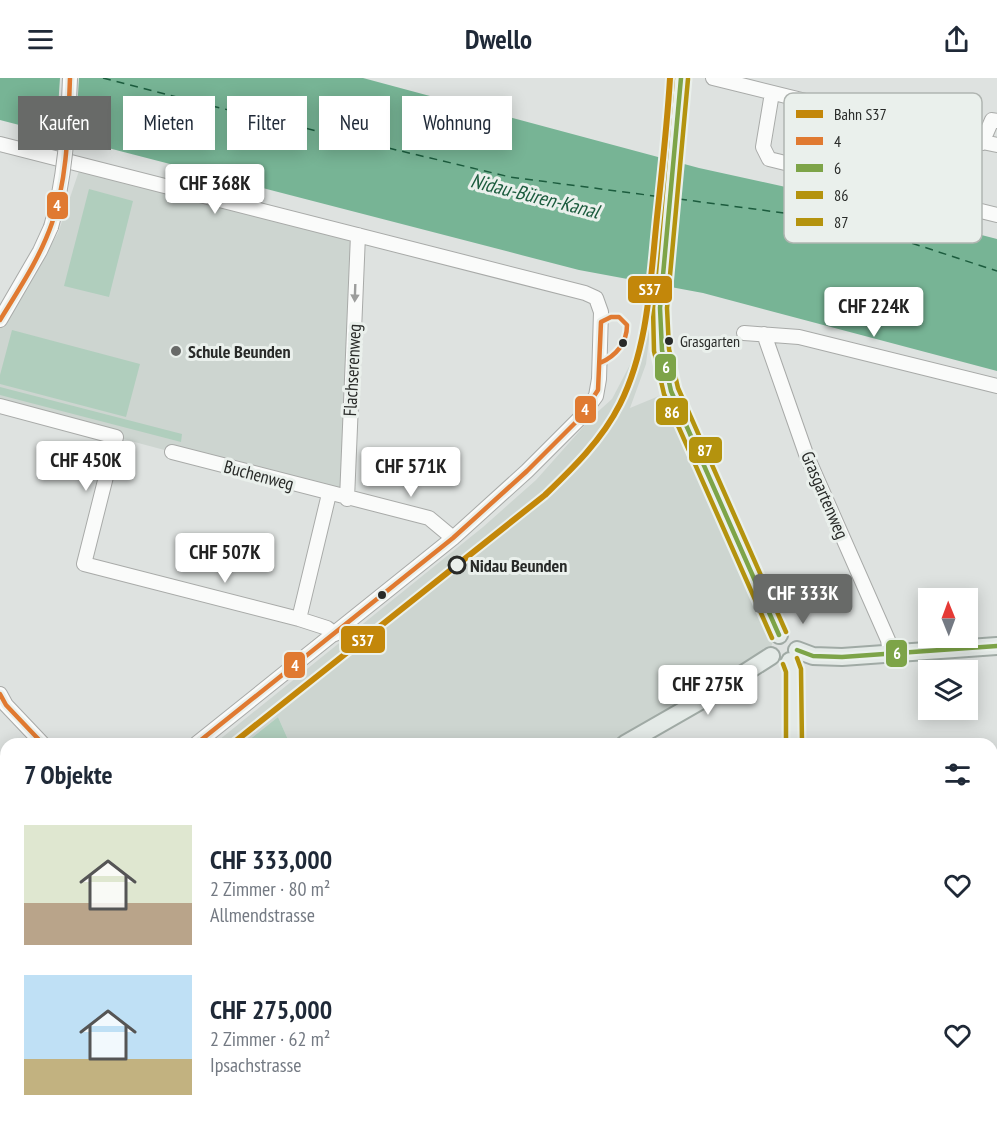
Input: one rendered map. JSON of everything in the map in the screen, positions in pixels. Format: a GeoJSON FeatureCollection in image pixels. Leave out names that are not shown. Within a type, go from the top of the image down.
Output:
{"type":"FeatureCollection","features":[{"type":"Feature","properties":{"kind":"main road"},"geometry":{"type":"LineString","coordinates":[[681,78],[660,308],[663,356],[671,391],[779,635]]}},
{"type":"Feature","properties":{"kind":"main road"},"geometry":{"type":"LineString","coordinates":[[779,635],[791,637],[796,642],[794,738]]}},
{"type":"Feature","properties":{"kind":"main road"},"geometry":{"type":"LineString","coordinates":[[771,656],[770,643],[779,635]]}},
{"type":"Feature","properties":{"kind":"main road"},"geometry":{"type":"LineString","coordinates":[[771,656],[782,663],[794,655],[824,657],[997,646]]}},
{"type":"Feature","properties":{"kind":"main road"},"geometry":{"type":"LineString","coordinates":[[635,738],[771,656]]}},
{"type":"Feature","properties":{"kind":"street"},"geometry":{"type":"LineString","coordinates":[[0,320],[51,228],[63,171],[70,78]]}},
{"type":"Feature","properties":{"kind":"street"},"geometry":{"type":"LineString","coordinates":[[713,78],[784,96]]}},
{"type":"Feature","properties":{"kind":"street"},"geometry":{"type":"LineString","coordinates":[[772,93],[763,147],[769,159],[784,163]]}},
{"type":"Feature","properties":{"kind":"street"},"geometry":{"type":"LineString","coordinates":[[997,121],[992,120],[982,143],[997,145]]}},
{"type":"Feature","properties":{"kind":"street"},"geometry":{"type":"LineString","coordinates":[[0,144],[585,293],[596,298],[600,305],[598,390],[579,419],[527,471],[453,538],[204,738]]}},
{"type":"Feature","properties":{"kind":"street"},"geometry":{"type":"LineString","coordinates":[[982,211],[997,215]]}},
{"type":"Feature","properties":{"kind":"street","name":"Flachserenweg"},"geometry":{"type":"LineString","coordinates":[[347,499],[358,235]]}},
{"type":"Feature","properties":{"kind":"street"},"geometry":{"type":"LineString","coordinates":[[744,333],[799,337],[997,387]]}},
{"type":"Feature","properties":{"kind":"street","name":"Grasgartenweg"},"geometry":{"type":"LineString","coordinates":[[764,334],[806,454],[888,639],[890,653]]}},
{"type":"Feature","properties":{"kind":"street"},"geometry":{"type":"LineString","coordinates":[[0,406],[116,437],[84,564],[299,619],[327,628],[335,634]]}},
{"type":"Feature","properties":{"kind":"street","name":"Buchenweg"},"geometry":{"type":"LineString","coordinates":[[172,452],[347,499]]}},
{"type":"Feature","properties":{"kind":"street"},"geometry":{"type":"LineString","coordinates":[[299,619],[329,494]]}},
{"type":"Feature","properties":{"kind":"street"},"geometry":{"type":"LineString","coordinates":[[347,499],[429,518],[453,538]]}},
{"type":"Feature","properties":{"kind":"street"},"geometry":{"type":"LineString","coordinates":[[0,694],[6,705],[37,738]]}},
{"type":"Feature","properties":{"kind":"shaded area"},"geometry":{"type":"Polygon","coordinates":[[[666,78],[673,78],[669,131],[662,130],[666,78]]]}},
{"type":"Feature","properties":{"kind":"shaded area","name":"Schule Beunden"},"geometry":{"type":"Polygon","coordinates":[[[81,165],[358,235],[347,499],[0,406],[0,326],[58,233],[81,165]]]}},
{"type":"Feature","properties":{"kind":"shaded area"},"geometry":{"type":"Polygon","coordinates":[[[89,189],[133,201],[109,297],[64,286],[89,189]]]}},
{"type":"Feature","properties":{"kind":"shaded area"},"geometry":{"type":"Polygon","coordinates":[[[645,306],[653,307],[646,364],[630,408],[671,391],[773,640],[770,652],[634,738],[287,738],[278,717],[252,738],[221,738],[483,527],[536,480],[593,416],[612,399],[633,359],[645,306]]]}},
{"type":"Feature","properties":{"kind":"shaded area"},"geometry":{"type":"Polygon","coordinates":[[[12,330],[140,364],[126,417],[0,384],[0,375],[12,330]]]}},
{"type":"Feature","properties":{"kind":"shaded area"},"geometry":{"type":"Polygon","coordinates":[[[0,387],[182,434],[181,442],[0,395],[0,387]]]}},
{"type":"Feature","properties":{"kind":"shaded area"},"geometry":{"type":"Polygon","coordinates":[[[278,717],[287,738],[252,738],[278,717]]]}},
{"type":"Feature","properties":{"kind":"water","name":"Nidau-Büren-Kanal"},"geometry":{"type":"Polygon","coordinates":[[[0,78],[363,78],[430,96],[402,96],[402,150],[512,150],[512,118],[699,168],[784,187],[784,243],[982,243],[982,235],[997,239],[997,371],[703,293],[579,270],[111,149],[111,96],[18,96],[18,125],[0,120],[0,78]]]}},
{"type":"Feature","properties":{"kind":"pier"},"geometry":{"type":"Polygon","coordinates":[[[60,78],[79,78],[78,96],[59,96],[60,78]]]}},
{"type":"Feature","properties":{"kind":"pier"},"geometry":{"type":"Polygon","coordinates":[[[659,155],[684,161],[672,290],[647,285],[659,155]]]}},
{"type":"Feature","properties":{"kind":"ferry route"},"geometry":{"type":"LineString","coordinates":[[103,78],[510,177],[662,197]]}},
{"type":"Feature","properties":{"kind":"ferry route"},"geometry":{"type":"LineString","coordinates":[[679,199],[784,213]]}},
{"type":"Feature","properties":{"kind":"ferry route"},"geometry":{"type":"LineString","coordinates":[[911,243],[997,271]]}},
{"type":"Feature","properties":{"kind":"rail line","name":"S37"},"geometry":{"type":"LineString","coordinates":[[240,738],[545,495],[605,430],[629,383],[642,340],[652,272],[670,78]]}},
{"type":"Feature","properties":{"kind":"transit line","name":"4"},"geometry":{"type":"LineString","coordinates":[[0,320],[29,273],[52,223],[57,206],[66,151],[70,78]]}},
{"type":"Feature","properties":{"kind":"transit line","name":"86"},"geometry":{"type":"LineString","coordinates":[[673,78],[653,308],[654,351],[664,394],[772,638]]}},
{"type":"Feature","properties":{"kind":"transit line","name":"6"},"geometry":{"type":"LineString","coordinates":[[681,78],[660,308],[662,350],[671,391],[779,635]]}},
{"type":"Feature","properties":{"kind":"transit line","name":"87"},"geometry":{"type":"LineString","coordinates":[[688,79],[667,308],[669,349],[678,388],[786,632]]}},
{"type":"Feature","properties":{"kind":"transit line","name":"4"},"geometry":{"type":"LineString","coordinates":[[203,738],[453,538],[527,471],[579,419],[598,390],[601,322],[611,317],[619,317],[627,325],[623,343],[616,353],[600,363]]}},
{"type":"Feature","properties":{"kind":"transit line","name":"6"},"geometry":{"type":"LineString","coordinates":[[797,650],[813,656],[842,657],[997,646]]}},
{"type":"Feature","properties":{"kind":"transit line","name":"87"},"geometry":{"type":"LineString","coordinates":[[797,658],[801,669],[802,738]]}},
{"type":"Feature","properties":{"kind":"transit line","name":"86"},"geometry":{"type":"LineString","coordinates":[[783,664],[786,672],[786,738]]}},
{"type":"Feature","properties":{"kind":"transit line","name":"4"},"geometry":{"type":"LineString","coordinates":[[0,694],[6,705],[37,738]]}},
{"type":"Feature","properties":{"kind":"place","name":"Grasgarten"},"geometry":{"type":"Point","coordinates":[669,341]}},
{"type":"Feature","properties":{"kind":"place","name":"Schule Beunden"},"geometry":{"type":"Point","coordinates":[176,351]}},
{"type":"Feature","properties":{"kind":"place","name":"Nidau Beunden"},"geometry":{"type":"Point","coordinates":[457,565]}}]}
